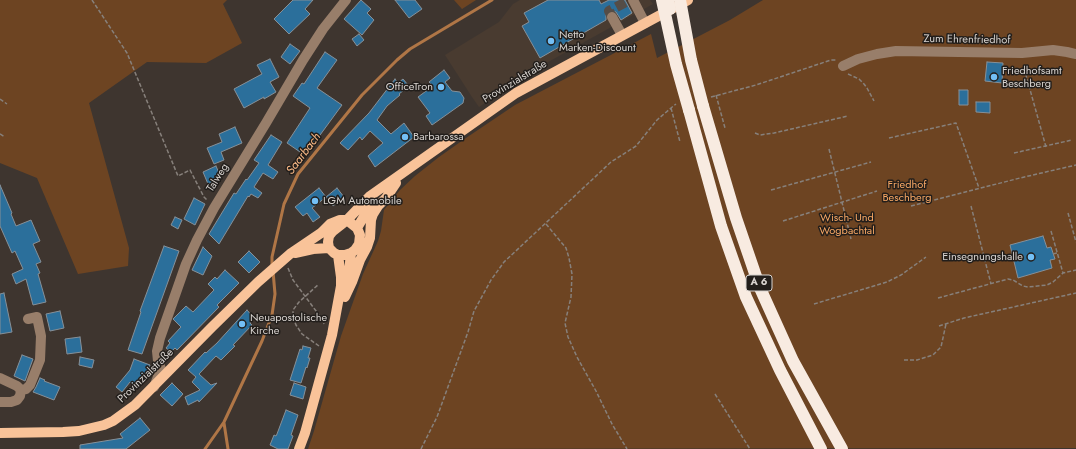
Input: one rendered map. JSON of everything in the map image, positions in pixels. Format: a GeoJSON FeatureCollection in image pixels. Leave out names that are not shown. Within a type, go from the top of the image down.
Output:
{"type":"FeatureCollection","features":[{"type":"Feature","properties":{"kind":"highway"},"geometry":{"type":"LineString","coordinates":[[662,0],[675,4]]}},
{"type":"Feature","properties":{"kind":"highway","name":"A 6"},"geometry":{"type":"LineString","coordinates":[[662,0],[676,64],[689,110],[722,226],[746,297],[780,370],[821,449]]}},
{"type":"Feature","properties":{"kind":"highway","name":"A 6"},"geometry":{"type":"LineString","coordinates":[[675,4],[691,60],[706,102],[736,218],[760,288],[793,361],[842,449]]}},
{"type":"Feature","properties":{"kind":"main road","name":"Provinzialstraße"},"geometry":{"type":"LineString","coordinates":[[0,433],[71,431],[92,428],[113,421],[135,405],[154,387],[258,282],[288,256],[321,233],[330,224],[335,221],[347,220],[370,196],[516,93],[645,23],[675,4]]}},
{"type":"Feature","properties":{"kind":"main road","name":"Provinzialstraße"},"geometry":{"type":"LineString","coordinates":[[357,228],[374,203],[409,169]]}},
{"type":"Feature","properties":{"kind":"main road"},"geometry":{"type":"LineString","coordinates":[[345,297],[367,247],[370,238],[371,220],[373,214],[396,183]]}},
{"type":"Feature","properties":{"kind":"main road"},"geometry":{"type":"LineString","coordinates":[[347,220],[357,228],[360,235],[359,244],[351,253],[338,255],[329,248],[329,236],[347,220]]}},
{"type":"Feature","properties":{"kind":"main road"},"geometry":{"type":"LineString","coordinates":[[288,256],[313,249],[329,248]]}},
{"type":"Feature","properties":{"kind":"main road"},"geometry":{"type":"LineString","coordinates":[[329,332],[341,313],[349,278],[351,253]]}},
{"type":"Feature","properties":{"kind":"main road"},"geometry":{"type":"LineString","coordinates":[[299,449],[328,350],[329,332],[341,286],[338,255]]}},
{"type":"Feature","properties":{"kind":"street","name":"Talweg"},"geometry":{"type":"LineString","coordinates":[[154,387],[161,369],[156,351],[186,264],[197,240],[214,208],[303,60],[323,28],[346,0]]}},
{"type":"Feature","properties":{"kind":"street"},"geometry":{"type":"LineString","coordinates":[[630,1],[645,23]]}},
{"type":"Feature","properties":{"kind":"street"},"geometry":{"type":"LineString","coordinates":[[612,17],[622,35]]}},
{"type":"Feature","properties":{"kind":"street","name":"Zum Ehrenfriedhof"},"geometry":{"type":"LineString","coordinates":[[840,63],[896,51],[1023,60],[1053,50],[1076,54]]}},
{"type":"Feature","properties":{"kind":"street"},"geometry":{"type":"LineString","coordinates":[[21,390],[26,389],[30,385],[40,360],[41,336],[37,317],[28,319]]}},
{"type":"Feature","properties":{"kind":"street"},"geometry":{"type":"LineString","coordinates":[[0,378],[17,386],[21,390]]}},
{"type":"Feature","properties":{"kind":"street"},"geometry":{"type":"LineString","coordinates":[[0,402],[11,402],[17,400],[20,396],[21,390]]}},
{"type":"Feature","properties":{"kind":"path"},"geometry":{"type":"LineString","coordinates":[[92,0],[127,53],[178,176],[190,170],[204,197],[214,208]]}},
{"type":"Feature","properties":{"kind":"path"},"geometry":{"type":"LineString","coordinates":[[706,102],[716,96],[756,85],[831,60],[840,63]]}},
{"type":"Feature","properties":{"kind":"path"},"geometry":{"type":"LineString","coordinates":[[1023,60],[1046,147]]}},
{"type":"Feature","properties":{"kind":"path"},"geometry":{"type":"LineString","coordinates":[[850,75],[859,79],[864,84],[874,101]]}},
{"type":"Feature","properties":{"kind":"path"},"geometry":{"type":"LineString","coordinates":[[716,96],[725,128]]}},
{"type":"Feature","properties":{"kind":"path"},"geometry":{"type":"LineString","coordinates":[[0,99],[7,104]]}},
{"type":"Feature","properties":{"kind":"path"},"geometry":{"type":"LineString","coordinates":[[421,449],[436,417],[468,332],[474,311],[483,293],[504,262],[611,162],[636,146],[658,120],[676,104]]}},
{"type":"Feature","properties":{"kind":"path"},"geometry":{"type":"LineString","coordinates":[[671,108],[680,142]]}},
{"type":"Feature","properties":{"kind":"path"},"geometry":{"type":"LineString","coordinates":[[755,133],[760,135],[774,133],[848,116]]}},
{"type":"Feature","properties":{"kind":"path"},"geometry":{"type":"LineString","coordinates":[[889,138],[956,123],[979,188]]}},
{"type":"Feature","properties":{"kind":"path"},"geometry":{"type":"LineString","coordinates":[[0,134],[5,137]]}},
{"type":"Feature","properties":{"kind":"path"},"geometry":{"type":"LineString","coordinates":[[1014,153],[1072,140]]}},
{"type":"Feature","properties":{"kind":"path"},"geometry":{"type":"LineString","coordinates":[[829,149],[851,239]]}},
{"type":"Feature","properties":{"kind":"path"},"geometry":{"type":"LineString","coordinates":[[771,190],[871,162]]}},
{"type":"Feature","properties":{"kind":"path"},"geometry":{"type":"LineString","coordinates":[[911,206],[1076,165]]}},
{"type":"Feature","properties":{"kind":"path"},"geometry":{"type":"LineString","coordinates":[[783,221],[877,191]]}},
{"type":"Feature","properties":{"kind":"path"},"geometry":{"type":"LineString","coordinates":[[971,206],[991,284]]}},
{"type":"Feature","properties":{"kind":"path"},"geometry":{"type":"LineString","coordinates":[[1068,213],[1076,242]]}},
{"type":"Feature","properties":{"kind":"path"},"geometry":{"type":"LineString","coordinates":[[546,224],[566,248],[569,258],[572,274],[571,297],[565,323],[568,337],[612,424],[627,449]]}},
{"type":"Feature","properties":{"kind":"path"},"geometry":{"type":"LineString","coordinates":[[1051,231],[1063,273]]}},
{"type":"Feature","properties":{"kind":"path"},"geometry":{"type":"LineString","coordinates":[[1053,254],[1057,253]]}},
{"type":"Feature","properties":{"kind":"path"},"geometry":{"type":"LineString","coordinates":[[814,304],[887,282],[901,275],[926,257]]}},
{"type":"Feature","properties":{"kind":"path"},"geometry":{"type":"LineString","coordinates":[[289,270],[293,280],[319,315],[329,332]]}},
{"type":"Feature","properties":{"kind":"path"},"geometry":{"type":"LineString","coordinates":[[938,298],[1008,279],[1028,287],[1047,285],[1063,273],[1076,270]]}},
{"type":"Feature","properties":{"kind":"path"},"geometry":{"type":"LineString","coordinates":[[319,284],[299,302],[293,310],[293,316],[296,325],[302,334],[317,345],[328,350]]}},
{"type":"Feature","properties":{"kind":"path"},"geometry":{"type":"LineString","coordinates":[[939,326],[964,318],[1076,293]]}},
{"type":"Feature","properties":{"kind":"path"},"geometry":{"type":"LineString","coordinates":[[904,360],[917,360],[933,355],[941,347],[946,324]]}},
{"type":"Feature","properties":{"kind":"path"},"geometry":{"type":"LineString","coordinates":[[715,394],[750,449]]}},
{"type":"Feature","properties":{"kind":"shaded area"},"geometry":{"type":"Polygon","coordinates":[[[520,0],[650,0],[653,4],[530,72],[479,107],[445,55],[499,22],[513,4],[520,0]]]}},
{"type":"Feature","properties":{"kind":"green space"},"geometry":{"type":"Polygon","coordinates":[[[0,0],[227,0],[223,4],[242,43],[206,63],[147,62],[89,103],[129,248],[128,266],[78,274],[37,178],[0,163],[0,0]]]}},
{"type":"Feature","properties":{"kind":"green space"},"geometry":{"type":"Polygon","coordinates":[[[454,0],[476,0],[462,9],[454,0]]]}},
{"type":"Feature","properties":{"kind":"green space","name":"Wisch- Und Wogbachtal"},"geometry":{"type":"Polygon","coordinates":[[[763,0],[1076,0],[1076,448],[308,449],[341,336],[363,274],[378,241],[384,210],[400,190],[439,157],[515,105],[651,34],[657,58],[730,20],[763,0]]]}},
{"type":"Feature","properties":{"kind":"building"},"geometry":{"type":"Polygon","coordinates":[[[293,0],[313,0],[305,9],[310,14],[289,34],[274,19],[293,0]]]}},
{"type":"Feature","properties":{"kind":"building"},"geometry":{"type":"Polygon","coordinates":[[[361,0],[371,9],[367,13],[374,20],[362,35],[344,19],[361,0]]]}},
{"type":"Feature","properties":{"kind":"building"},"geometry":{"type":"Polygon","coordinates":[[[395,0],[415,0],[422,9],[409,18],[395,0]]]}},
{"type":"Feature","properties":{"kind":"building","name":"Netto Marken-Discount"},"geometry":{"type":"Polygon","coordinates":[[[548,0],[599,0],[601,4],[609,0],[625,0],[632,13],[621,20],[616,12],[609,11],[606,14],[606,20],[540,58],[522,26],[529,22],[524,13],[548,0]]]}},
{"type":"Feature","properties":{"kind":"building"},"geometry":{"type":"Polygon","coordinates":[[[359,34],[364,40],[357,46],[352,39],[359,34]]]}},
{"type":"Feature","properties":{"kind":"building"},"geometry":{"type":"Polygon","coordinates":[[[290,44],[300,51],[290,64],[281,57],[290,44]]]}},
{"type":"Feature","properties":{"kind":"building"},"geometry":{"type":"Polygon","coordinates":[[[325,52],[337,60],[317,88],[342,105],[312,146],[310,144],[303,154],[287,143],[310,108],[293,96],[302,83],[304,84],[325,52]]]}},
{"type":"Feature","properties":{"kind":"building"},"geometry":{"type":"Polygon","coordinates":[[[270,59],[279,77],[270,82],[276,92],[244,108],[234,89],[262,74],[257,65],[270,59]]]}},
{"type":"Feature","properties":{"kind":"building","name":"Friedhofsamt Beschberg"},"geometry":{"type":"Polygon","coordinates":[[[987,62],[1003,63],[1002,83],[985,81],[987,62]]]}},
{"type":"Feature","properties":{"kind":"building"},"geometry":{"type":"Polygon","coordinates":[[[444,70],[450,78],[445,82],[452,91],[460,92],[464,98],[463,103],[432,125],[426,116],[430,113],[418,97],[433,86],[429,82],[444,70]]]}},
{"type":"Feature","properties":{"kind":"building"},"geometry":{"type":"Polygon","coordinates":[[[395,79],[398,83],[403,79],[408,85],[399,94],[400,95],[387,106],[377,120],[391,134],[404,123],[414,137],[375,167],[368,156],[383,143],[370,131],[362,140],[360,137],[348,150],[340,143],[369,113],[395,79]]]}},
{"type":"Feature","properties":{"kind":"building"},"geometry":{"type":"Polygon","coordinates":[[[959,90],[968,90],[968,105],[959,105],[959,90]]]}},
{"type":"Feature","properties":{"kind":"building"},"geometry":{"type":"Polygon","coordinates":[[[976,102],[990,102],[990,113],[976,112],[976,102]]]}},
{"type":"Feature","properties":{"kind":"building"},"geometry":{"type":"Polygon","coordinates":[[[235,127],[242,143],[221,152],[224,160],[214,164],[207,148],[222,142],[219,134],[235,127]]]}},
{"type":"Feature","properties":{"kind":"building"},"geometry":{"type":"Polygon","coordinates":[[[271,135],[282,142],[268,165],[278,172],[273,179],[263,173],[254,187],[262,193],[258,198],[251,194],[249,197],[248,196],[219,244],[209,234],[234,193],[236,194],[259,163],[254,160],[271,135]]]}},
{"type":"Feature","properties":{"kind":"building"},"geometry":{"type":"Polygon","coordinates":[[[216,166],[221,178],[208,184],[203,172],[216,166]]]}},
{"type":"Feature","properties":{"kind":"building"},"geometry":{"type":"Polygon","coordinates":[[[0,185],[16,226],[31,220],[40,241],[33,244],[41,262],[36,264],[40,273],[38,274],[46,302],[33,305],[26,279],[16,284],[12,274],[23,269],[15,251],[12,253],[0,226],[0,185]]]}},
{"type":"Feature","properties":{"kind":"building"},"geometry":{"type":"Polygon","coordinates":[[[319,188],[326,197],[312,208],[320,217],[313,222],[307,213],[303,216],[295,207],[319,188]]]}},
{"type":"Feature","properties":{"kind":"building"},"geometry":{"type":"Polygon","coordinates":[[[337,188],[344,197],[333,206],[326,197],[337,188]]]}},
{"type":"Feature","properties":{"kind":"building"},"geometry":{"type":"Polygon","coordinates":[[[194,198],[205,204],[195,225],[184,219],[194,198]]]}},
{"type":"Feature","properties":{"kind":"building"},"geometry":{"type":"Polygon","coordinates":[[[175,217],[182,220],[178,229],[171,225],[175,217]]]}},
{"type":"Feature","properties":{"kind":"building","name":"Einsegnungshalle"},"geometry":{"type":"Polygon","coordinates":[[[1043,236],[1047,248],[1051,247],[1055,259],[1050,260],[1052,268],[1018,278],[1010,245],[1043,236]]]}},
{"type":"Feature","properties":{"kind":"building"},"geometry":{"type":"Polygon","coordinates":[[[164,246],[179,251],[142,354],[128,350],[141,312],[140,311],[164,246]]]}},
{"type":"Feature","properties":{"kind":"building"},"geometry":{"type":"Polygon","coordinates":[[[203,247],[212,256],[203,275],[192,270],[203,247]]]}},
{"type":"Feature","properties":{"kind":"building"},"geometry":{"type":"Polygon","coordinates":[[[249,251],[260,262],[249,273],[238,262],[249,251]]]}},
{"type":"Feature","properties":{"kind":"building"},"geometry":{"type":"Polygon","coordinates":[[[225,270],[239,283],[217,305],[219,307],[177,350],[175,348],[171,352],[166,348],[170,343],[168,341],[181,327],[173,319],[186,306],[193,312],[214,290],[208,284],[215,277],[217,279],[225,270]]]}},
{"type":"Feature","properties":{"kind":"building"},"geometry":{"type":"Polygon","coordinates":[[[4,293],[12,332],[0,334],[0,294],[4,293]]]}},
{"type":"Feature","properties":{"kind":"building"},"geometry":{"type":"Polygon","coordinates":[[[247,310],[254,318],[250,323],[252,325],[221,360],[216,356],[199,374],[211,385],[217,383],[199,402],[198,400],[188,405],[185,397],[200,390],[192,382],[196,377],[188,370],[205,352],[206,353],[217,343],[247,310]]]}},
{"type":"Feature","properties":{"kind":"building"},"geometry":{"type":"Polygon","coordinates":[[[60,311],[64,328],[50,331],[46,314],[60,311]]]}},
{"type":"Feature","properties":{"kind":"building"},"geometry":{"type":"Polygon","coordinates":[[[80,337],[82,352],[67,354],[65,339],[80,337]]]}},
{"type":"Feature","properties":{"kind":"building"},"geometry":{"type":"Polygon","coordinates":[[[303,346],[311,348],[308,358],[310,358],[301,383],[290,380],[300,349],[302,350],[303,346]]]}},
{"type":"Feature","properties":{"kind":"building"},"geometry":{"type":"Polygon","coordinates":[[[22,355],[33,359],[25,381],[14,376],[22,355]]]}},
{"type":"Feature","properties":{"kind":"building"},"geometry":{"type":"Polygon","coordinates":[[[80,357],[94,360],[92,368],[79,365],[80,357]]]}},
{"type":"Feature","properties":{"kind":"building"},"geometry":{"type":"Polygon","coordinates":[[[134,359],[150,365],[137,387],[130,382],[122,392],[116,387],[130,370],[134,359]]]}},
{"type":"Feature","properties":{"kind":"building"},"geometry":{"type":"Polygon","coordinates":[[[40,378],[60,387],[54,400],[33,392],[40,378]]]}},
{"type":"Feature","properties":{"kind":"building"},"geometry":{"type":"Polygon","coordinates":[[[172,383],[183,394],[172,406],[160,395],[172,383]]]}},
{"type":"Feature","properties":{"kind":"building"},"geometry":{"type":"Polygon","coordinates":[[[294,383],[306,387],[303,399],[290,395],[294,383]]]}},
{"type":"Feature","properties":{"kind":"building"},"geometry":{"type":"Polygon","coordinates":[[[286,410],[298,415],[288,449],[278,449],[270,445],[274,435],[276,436],[277,434],[286,410]]]}},
{"type":"Feature","properties":{"kind":"building"},"geometry":{"type":"Polygon","coordinates":[[[140,418],[150,430],[126,449],[80,449],[80,445],[123,438],[120,434],[140,418]]]}},
{"type":"Feature","properties":{"kind":"waterway","name":"Saarbach"},"geometry":{"type":"LineString","coordinates":[[272,266],[272,257],[284,204],[298,174],[362,95],[410,49],[492,0]]}},
{"type":"Feature","properties":{"kind":"waterway","name":"Saarbach"},"geometry":{"type":"LineString","coordinates":[[205,449],[224,422],[262,341],[272,315],[275,294],[273,271]]}},
{"type":"Feature","properties":{"kind":"waterway"},"geometry":{"type":"LineString","coordinates":[[224,423],[228,449]]}},
{"type":"Feature","properties":{"kind":"tunnel"},"geometry":{"type":"LineString","coordinates":[[612,17],[609,11],[626,2]]}},
{"type":"Feature","properties":{"kind":"place","name":"Netto Marken-Discount"},"geometry":{"type":"Point","coordinates":[551,41]}},
{"type":"Feature","properties":{"kind":"place","name":"Friedhofsamt Beschberg"},"geometry":{"type":"Point","coordinates":[994,77]}},
{"type":"Feature","properties":{"kind":"place","name":"OfficeTron"},"geometry":{"type":"Point","coordinates":[441,87]}},
{"type":"Feature","properties":{"kind":"place","name":"Barbarossa"},"geometry":{"type":"Point","coordinates":[405,137]}},
{"type":"Feature","properties":{"kind":"place","name":"LGM Automobile"},"geometry":{"type":"Point","coordinates":[315,201]}},
{"type":"Feature","properties":{"kind":"place","name":"Einsegnungshalle"},"geometry":{"type":"Point","coordinates":[1031,257]}},
{"type":"Feature","properties":{"kind":"place","name":"Neuapostolische Kirche"},"geometry":{"type":"Point","coordinates":[242,324]}},
{"type":"Feature","properties":{"kind":"park label","name":"Friedhof Beschberg"},"geometry":{"type":"Point","coordinates":[907,191]}}]}
